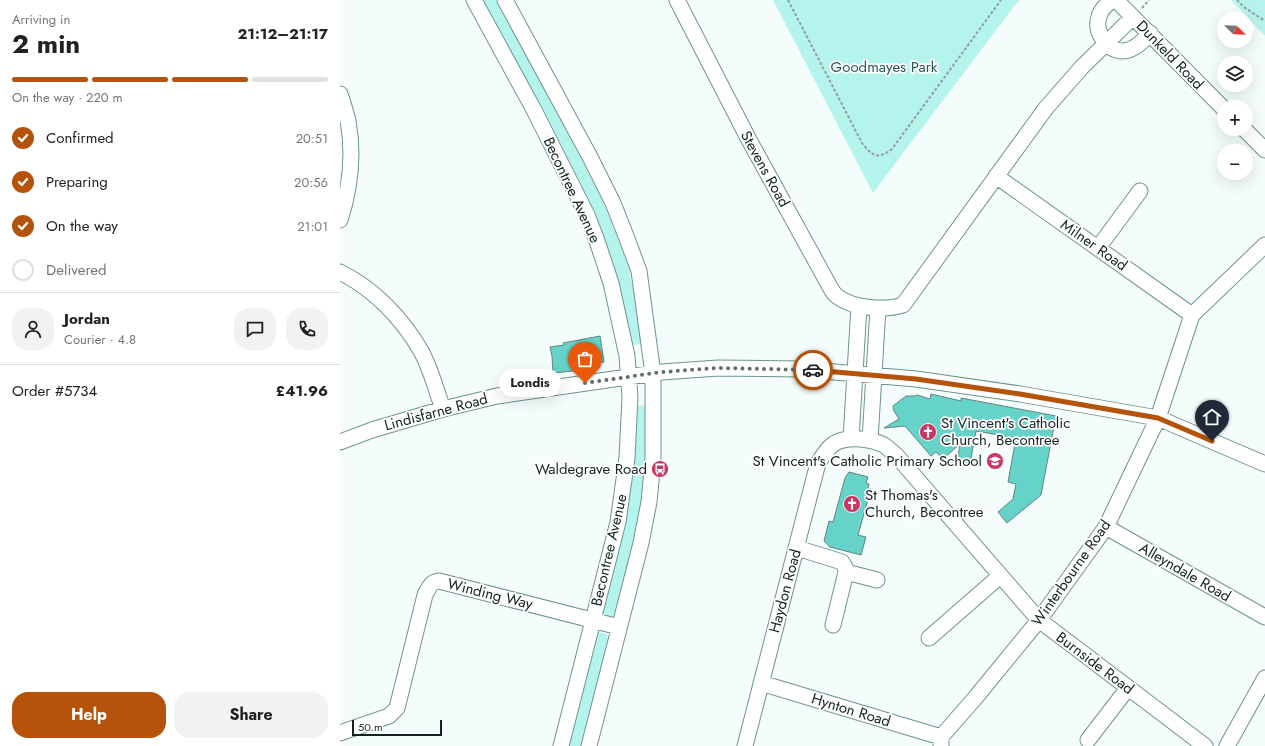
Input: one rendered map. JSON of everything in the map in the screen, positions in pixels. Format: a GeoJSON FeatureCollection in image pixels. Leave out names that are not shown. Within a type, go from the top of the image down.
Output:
{"type":"FeatureCollection","features":[{"type":"Feature","properties":{"kind":"street","name":"Becontree Avenue"},"geometry":{"type":"LineString","coordinates":[[474,0],[534,110],[587,215],[611,282],[627,356],[630,398],[627,458],[618,522],[561,746]]}},
{"type":"Feature","properties":{"kind":"street","name":"Becontree Avenue"},"geometry":{"type":"LineString","coordinates":[[505,0],[590,157],[613,203],[638,271],[653,374],[653,460],[649,502],[641,543],[589,746]]}},
{"type":"Feature","properties":{"kind":"street","name":"Stevens Road"},"geometry":{"type":"LineString","coordinates":[[677,0],[748,138],[830,287],[837,296],[846,302],[859,306],[878,308],[892,308],[903,305],[1046,108],[1082,67],[1133,17]]}},
{"type":"Feature","properties":{"kind":"street","name":"Dunkeld Road"},"geometry":{"type":"LineString","coordinates":[[1106,43],[1100,36],[1098,27],[1099,16],[1112,0],[1117,1],[1150,33],[1217,103]]}},
{"type":"Feature","properties":{"kind":"street"},"geometry":{"type":"LineString","coordinates":[[1106,43],[1122,51],[1142,43],[1150,33]]}},
{"type":"Feature","properties":{"kind":"street"},"geometry":{"type":"LineString","coordinates":[[340,94],[348,122],[350,144],[350,172],[347,199],[340,220]]}},
{"type":"Feature","properties":{"kind":"street"},"geometry":{"type":"LineString","coordinates":[[1251,136],[1265,150]]}},
{"type":"Feature","properties":{"kind":"street","name":"Milner Road"},"geometry":{"type":"LineString","coordinates":[[996,176],[1192,315]]}},
{"type":"Feature","properties":{"kind":"street"},"geometry":{"type":"LineString","coordinates":[[1098,248],[1140,191]]}},
{"type":"Feature","properties":{"kind":"street","name":"Winterbourne Road"},"geometry":{"type":"LineString","coordinates":[[941,742],[1039,620],[1106,527],[1158,418],[1192,315],[1265,245]]}},
{"type":"Feature","properties":{"kind":"street"},"geometry":{"type":"LineString","coordinates":[[340,272],[352,278],[375,294],[406,328],[421,351],[443,409]]}},
{"type":"Feature","properties":{"kind":"street"},"geometry":{"type":"LineString","coordinates":[[844,440],[855,374],[859,306]]}},
{"type":"Feature","properties":{"kind":"street"},"geometry":{"type":"LineString","coordinates":[[870,440],[878,308]]}},
{"type":"Feature","properties":{"kind":"street"},"geometry":{"type":"LineString","coordinates":[[629,377],[718,368],[800,369],[916,379],[1020,394],[1158,418],[1265,464]]}},
{"type":"Feature","properties":{"kind":"street","name":"Lindisfarne Road"},"geometry":{"type":"LineString","coordinates":[[340,442],[372,430],[443,409],[497,396],[629,377]]}},
{"type":"Feature","properties":{"kind":"street","name":"Burnside Road"},"geometry":{"type":"LineString","coordinates":[[844,440],[870,440],[884,445],[896,455],[1039,620],[1205,746]]}},
{"type":"Feature","properties":{"kind":"street","name":"Haydon Road"},"geometry":{"type":"LineString","coordinates":[[745,746],[818,463],[826,450],[844,440]]}},
{"type":"Feature","properties":{"kind":"street","name":"Alleyndale Road"},"geometry":{"type":"LineString","coordinates":[[1106,527],[1265,618]]}},
{"type":"Feature","properties":{"kind":"street"},"geometry":{"type":"LineString","coordinates":[[796,548],[842,562],[845,567],[846,572],[833,625]]}},
{"type":"Feature","properties":{"kind":"street"},"geometry":{"type":"LineString","coordinates":[[846,572],[877,580]]}},
{"type":"Feature","properties":{"kind":"street"},"geometry":{"type":"LineString","coordinates":[[929,638],[1000,576]]}},
{"type":"Feature","properties":{"kind":"street","name":"Winding Way"},"geometry":{"type":"LineString","coordinates":[[343,746],[340,734],[389,716],[394,712],[425,596],[431,583],[434,581],[439,581],[619,627]]}},
{"type":"Feature","properties":{"kind":"street"},"geometry":{"type":"LineString","coordinates":[[1226,746],[1265,678]]}},
{"type":"Feature","properties":{"kind":"street","name":"Hynton Road"},"geometry":{"type":"LineString","coordinates":[[761,683],[941,742]]}},
{"type":"Feature","properties":{"kind":"street"},"geometry":{"type":"LineString","coordinates":[[1088,740],[1128,688]]}},
{"type":"Feature","properties":{"kind":"path"},"geometry":{"type":"LineString","coordinates":[[788,0],[862,143],[870,152],[878,156],[884,155],[892,149],[1001,0]]}},
{"type":"Feature","properties":{"kind":"path"},"geometry":{"type":"LineString","coordinates":[[1237,0],[1244,7],[1265,20]]}},
{"type":"Feature","properties":{"kind":"green space"},"geometry":{"type":"Polygon","coordinates":[[[480,0],[498,0],[597,189],[619,237],[629,270],[640,317],[644,343],[630,346],[623,310],[480,0]]]}},
{"type":"Feature","properties":{"kind":"green space","name":"Goodmayes Park"},"geometry":{"type":"Polygon","coordinates":[[[773,0],[1019,0],[873,193],[773,0]]]}},
{"type":"Feature","properties":{"kind":"green space"},"geometry":{"type":"Polygon","coordinates":[[[1231,0],[1265,0],[1265,36],[1253,23],[1253,12],[1242,12],[1231,0]]]}},
{"type":"Feature","properties":{"kind":"green space"},"geometry":{"type":"Polygon","coordinates":[[[650,405],[642,508],[616,613],[610,618],[604,615],[602,609],[634,406],[650,405]]]}},
{"type":"Feature","properties":{"kind":"green space"},"geometry":{"type":"Polygon","coordinates":[[[598,632],[607,634],[608,641],[582,746],[567,746],[596,634],[598,632]]]}},
{"type":"Feature","properties":{"kind":"building"},"geometry":{"type":"Polygon","coordinates":[[[600,336],[604,362],[591,364],[592,369],[553,373],[550,347],[600,336]]]}},
{"type":"Feature","properties":{"kind":"building"},"geometry":{"type":"Polygon","coordinates":[[[931,394],[961,401],[961,398],[1056,416],[1041,495],[1007,523],[998,512],[1013,499],[1016,484],[1008,482],[1016,438],[976,431],[970,464],[957,462],[960,444],[943,459],[936,452],[931,456],[905,426],[884,428],[899,419],[893,406],[906,396],[917,395],[930,399],[931,394]]]}},
{"type":"Feature","properties":{"kind":"building","name":"St Thomas's Church, Becontree"},"geometry":{"type":"Polygon","coordinates":[[[849,472],[868,477],[866,483],[869,484],[868,488],[871,489],[858,535],[866,537],[861,555],[830,547],[824,541],[829,521],[833,522],[845,478],[849,472]]]}},
{"type":"Feature","properties":{"kind":"way so far"},"geometry":{"type":"LineString","coordinates":[[585,383],[662,372],[718,368],[813,370]]}},
{"type":"Feature","properties":{"kind":"place","name":"Londis"},"geometry":{"type":"Point","coordinates":[585,383]}},
{"type":"Feature","properties":{"kind":"place","name":"St Vincent's Catholic Church, Becontree"},"geometry":{"type":"Point","coordinates":[928,432]}},
{"type":"Feature","properties":{"kind":"place","name":"St Vincent's Catholic Primary School"},"geometry":{"type":"Point","coordinates":[995,461]}},
{"type":"Feature","properties":{"kind":"place","name":"Waldegrave Road"},"geometry":{"type":"Point","coordinates":[660,469]}},
{"type":"Feature","properties":{"kind":"place","name":"St Thomas's Church, Becontree"},"geometry":{"type":"Point","coordinates":[852,504]}},
{"type":"Feature","properties":{"kind":"route"},"geometry":{"type":"LineString","coordinates":[[813,370],[916,379],[1020,394],[1158,418],[1212,441]]}}]}
